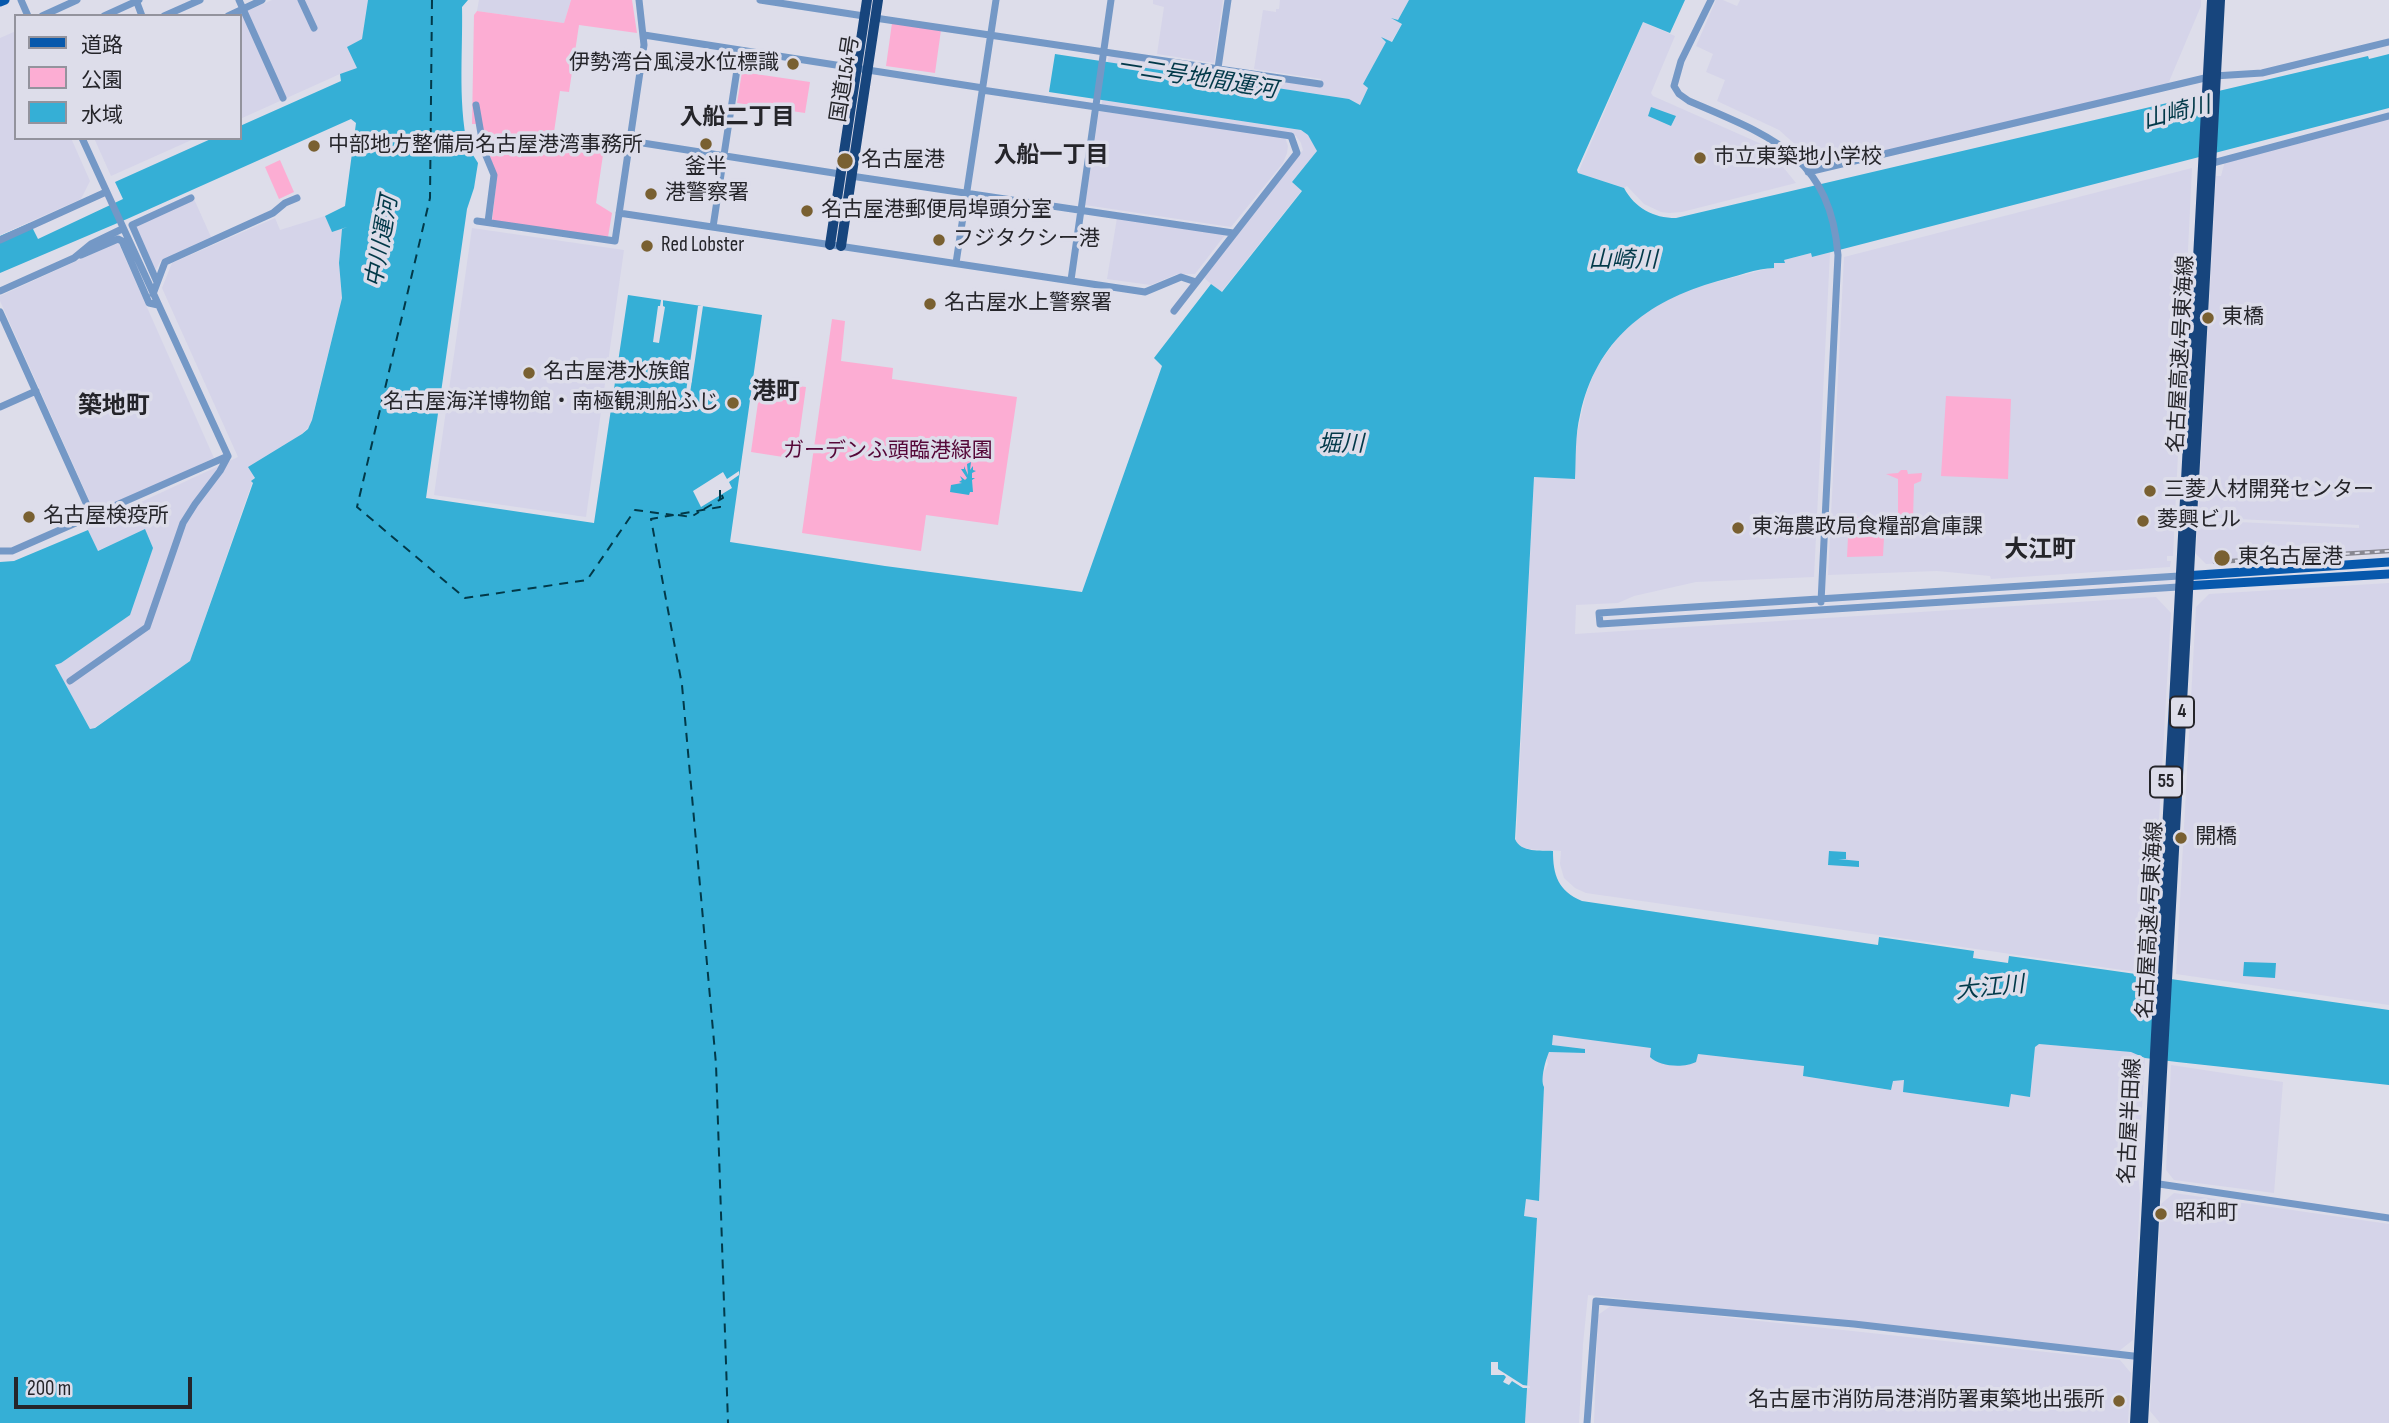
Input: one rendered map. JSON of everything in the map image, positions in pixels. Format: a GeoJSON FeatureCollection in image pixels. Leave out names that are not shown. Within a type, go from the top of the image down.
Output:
{"type":"FeatureCollection","features":[{"type":"Feature","properties":{"kind":"highway","name":"国道154号"},"geometry":{"type":"LineString","coordinates":[[835,245],[867,69],[870,17],[867,0]]}},
{"type":"Feature","properties":{"kind":"highway","name":"国道154号"},"geometry":{"type":"LineString","coordinates":[[846,175],[856,67],[870,17],[878,0]]}},
{"type":"Feature","properties":{"kind":"highway","name":"名古屋高速4号東海線"},"geometry":{"type":"LineString","coordinates":[[2133,1423],[2218,0]]}},
{"type":"Feature","properties":{"kind":"highway","name":"名古屋高速4号東海線"},"geometry":{"type":"LineString","coordinates":[[2145,1423],[2218,0]]}},
{"type":"Feature","properties":{"kind":"main road","name":"名古屋半田線"},"geometry":{"type":"LineString","coordinates":[[2133,1423],[2134,1357],[2167,747],[2183,576],[2218,0]]}},
{"type":"Feature","properties":{"kind":"main road"},"geometry":{"type":"LineString","coordinates":[[2183,576],[2389,562]]}},
{"type":"Feature","properties":{"kind":"main road"},"geometry":{"type":"LineString","coordinates":[[2182,587],[2389,574]]}},
{"type":"Feature","properties":{"kind":"main road","name":"名古屋半田線"},"geometry":{"type":"LineString","coordinates":[[2145,1423],[2182,748],[2182,587]]}},
{"type":"Feature","properties":{"kind":"street"},"geometry":{"type":"LineString","coordinates":[[46,14],[78,0]]}},
{"type":"Feature","properties":{"kind":"street"},"geometry":{"type":"LineString","coordinates":[[108,14],[137,0]]}},
{"type":"Feature","properties":{"kind":"street"},"geometry":{"type":"LineString","coordinates":[[168,14],[200,0]]}},
{"type":"Feature","properties":{"kind":"street"},"geometry":{"type":"LineString","coordinates":[[239,0],[283,98]]}},
{"type":"Feature","properties":{"kind":"street"},"geometry":{"type":"LineString","coordinates":[[232,14],[262,0]]}},
{"type":"Feature","properties":{"kind":"street"},"geometry":{"type":"LineString","coordinates":[[302,0],[314,28]]}},
{"type":"Feature","properties":{"kind":"street"},"geometry":{"type":"LineString","coordinates":[[477,220],[615,240],[644,35],[639,0]]}},
{"type":"Feature","properties":{"kind":"street"},"geometry":{"type":"LineString","coordinates":[[760,0],[803,3],[870,17],[1103,54],[1320,84]]}},
{"type":"Feature","properties":{"kind":"street"},"geometry":{"type":"LineString","coordinates":[[957,263],[996,0]]}},
{"type":"Feature","properties":{"kind":"street"},"geometry":{"type":"LineString","coordinates":[[1071,280],[1111,0]]}},
{"type":"Feature","properties":{"kind":"street"},"geometry":{"type":"LineString","coordinates":[[1218,68],[1228,0]]}},
{"type":"Feature","properties":{"kind":"street"},"geometry":{"type":"LineString","coordinates":[[1710,0],[1681,61],[1674,86],[1679,94],[1689,101],[1770,137],[1789,150],[1814,181],[1832,217],[1838,255],[1820,610]]}},
{"type":"Feature","properties":{"kind":"street"},"geometry":{"type":"LineString","coordinates":[[644,35],[1291,136],[1297,153],[1174,311]]}},
{"type":"Feature","properties":{"kind":"street"},"geometry":{"type":"LineString","coordinates":[[1808,172],[2212,79],[2262,73],[2389,43]]}},
{"type":"Feature","properties":{"kind":"street"},"geometry":{"type":"LineString","coordinates":[[713,227],[740,50]]}},
{"type":"Feature","properties":{"kind":"street"},"geometry":{"type":"LineString","coordinates":[[476,105],[484,151],[494,175],[488,222]]}},
{"type":"Feature","properties":{"kind":"street"},"geometry":{"type":"LineString","coordinates":[[2208,161],[2389,116]]}},
{"type":"Feature","properties":{"kind":"street"},"geometry":{"type":"LineString","coordinates":[[83,140],[228,456]]}},
{"type":"Feature","properties":{"kind":"street"},"geometry":{"type":"LineString","coordinates":[[629,141],[1233,233]]}},
{"type":"Feature","properties":{"kind":"street"},"geometry":{"type":"LineString","coordinates":[[0,240],[106,192]]}},
{"type":"Feature","properties":{"kind":"street"},"geometry":{"type":"LineString","coordinates":[[157,282],[132,225],[191,198]]}},
{"type":"Feature","properties":{"kind":"street"},"geometry":{"type":"LineString","coordinates":[[153,294],[165,262],[273,214],[298,198]]}},
{"type":"Feature","properties":{"kind":"street"},"geometry":{"type":"LineString","coordinates":[[619,213],[1145,292],[1181,277],[1196,282]]}},
{"type":"Feature","properties":{"kind":"street"},"geometry":{"type":"LineString","coordinates":[[74,258],[91,244],[122,229]]}},
{"type":"Feature","properties":{"kind":"street"},"geometry":{"type":"LineString","coordinates":[[0,291],[118,239],[149,303],[158,305]]}},
{"type":"Feature","properties":{"kind":"street"},"geometry":{"type":"LineString","coordinates":[[0,312],[92,516]]}},
{"type":"Feature","properties":{"kind":"street"},"geometry":{"type":"LineString","coordinates":[[0,407],[36,391]]}},
{"type":"Feature","properties":{"kind":"street"},"geometry":{"type":"LineString","coordinates":[[0,551],[12,551],[228,456]]}},
{"type":"Feature","properties":{"kind":"street"},"geometry":{"type":"LineString","coordinates":[[70,681],[147,627],[183,523],[228,456]]}},
{"type":"Feature","properties":{"kind":"street"},"geometry":{"type":"LineString","coordinates":[[2182,587],[1600,624],[1599,613],[2183,576]]}},
{"type":"Feature","properties":{"kind":"street"},"geometry":{"type":"LineString","coordinates":[[2159,1184],[2389,1218]]}},
{"type":"Feature","properties":{"kind":"street"},"geometry":{"type":"LineString","coordinates":[[1587,1423],[1596,1301],[1854,1324],[2150,1357]]}},
{"type":"Feature","properties":{"kind":"shaded area"},"geometry":{"type":"Polygon","coordinates":[[[272,0],[368,0],[358,69],[340,74],[242,118],[240,14],[272,0]]]}},
{"type":"Feature","properties":{"kind":"shaded area"},"geometry":{"type":"Polygon","coordinates":[[[479,0],[571,0],[564,23],[477,11],[479,0]]]}},
{"type":"Feature","properties":{"kind":"shaded area"},"geometry":{"type":"Polygon","coordinates":[[[1153,0],[1223,0],[1214,63],[1157,54],[1164,7],[1153,4],[1153,0]]]}},
{"type":"Feature","properties":{"kind":"shaded area"},"geometry":{"type":"Polygon","coordinates":[[[1280,0],[1409,0],[1398,20],[1392,18],[1402,24],[1391,42],[1381,38],[1387,42],[1363,84],[1368,88],[1360,105],[1349,99],[1108,63],[1108,58],[1112,56],[1320,87],[1321,79],[1254,69],[1263,10],[1276,12],[1280,0]]]}},
{"type":"Feature","properties":{"kind":"shaded area"},"geometry":{"type":"Polygon","coordinates":[[[1716,0],[1737,6],[1740,0],[2201,0],[2201,6],[2168,84],[1813,168],[1798,147],[1779,130],[1717,101],[1725,80],[1706,72],[1713,54],[1696,46],[1716,0]]]}},
{"type":"Feature","properties":{"kind":"shaded area","name":"市立東築地小学校"},"geometry":{"type":"Polygon","coordinates":[[[1643,22],[1675,36],[1651,93],[1653,96],[1766,146],[1796,183],[1669,213],[1644,204],[1627,186],[1624,188],[1578,173],[1643,22]]]}},
{"type":"Feature","properties":{"kind":"shaded area"},"geometry":{"type":"Polygon","coordinates":[[[14,32],[14,140],[72,140],[90,181],[81,199],[0,235],[0,38],[14,32]]]}},
{"type":"Feature","properties":{"kind":"shaded area"},"geometry":{"type":"Polygon","coordinates":[[[1102,100],[1301,130],[1316,146],[1317,151],[1292,182],[1302,190],[1221,292],[1204,278],[1303,150],[1301,143],[1296,136],[1287,133],[1102,105],[1102,100]]]}},
{"type":"Feature","properties":{"kind":"shaded area"},"geometry":{"type":"Polygon","coordinates":[[[1099,111],[1285,137],[1287,153],[1283,163],[1231,227],[1085,205],[1099,111]]]}},
{"type":"Feature","properties":{"kind":"shaded area"},"geometry":{"type":"Polygon","coordinates":[[[2389,118],[2389,553],[2206,564],[2196,554],[2198,520],[2359,528],[2359,525],[2198,517],[2216,176],[2221,176],[2225,161],[2389,118]]]}},
{"type":"Feature","properties":{"kind":"shaded area"},"geometry":{"type":"Polygon","coordinates":[[[95,140],[192,140],[111,176],[95,140]]]}},
{"type":"Feature","properties":{"kind":"shaded area"},"geometry":{"type":"Polygon","coordinates":[[[2192,168],[2173,556],[2167,556],[2167,561],[2171,561],[2170,567],[1991,579],[1990,576],[1937,571],[1828,575],[1844,257],[2192,168]]]}},
{"type":"Feature","properties":{"kind":"shaded area"},"geometry":{"type":"Polygon","coordinates":[[[194,199],[211,237],[161,260],[155,271],[135,226],[194,199]]]}},
{"type":"Feature","properties":{"kind":"shaded area"},"geometry":{"type":"Polygon","coordinates":[[[325,216],[332,231],[347,227],[342,229],[339,263],[342,298],[310,426],[254,477],[190,661],[90,729],[55,665],[61,662],[145,530],[97,551],[87,527],[238,457],[162,288],[172,263],[275,218],[280,230],[325,216]]]}},
{"type":"Feature","properties":{"kind":"shaded area"},"geometry":{"type":"Polygon","coordinates":[[[1117,218],[1225,235],[1195,274],[1177,274],[1151,285],[1107,279],[1117,218]]]}},
{"type":"Feature","properties":{"kind":"shaded area","name":"名古屋港水族館"},"geometry":{"type":"Polygon","coordinates":[[[472,228],[624,250],[586,517],[434,495],[472,228]]]}},
{"type":"Feature","properties":{"kind":"shaded area"},"geometry":{"type":"Polygon","coordinates":[[[118,242],[214,458],[95,513],[0,296],[118,242]]]}},
{"type":"Feature","properties":{"kind":"shaded area"},"geometry":{"type":"Polygon","coordinates":[[[1830,252],[1814,577],[1696,582],[1634,596],[1618,603],[1576,605],[1575,634],[2156,597],[2171,613],[2150,974],[1586,893],[1564,878],[1560,864],[1561,851],[1525,849],[1516,842],[1534,476],[1577,434],[1586,394],[1596,368],[1621,333],[1645,312],[1689,289],[1774,267],[1773,263],[1784,263],[1784,260],[1811,253],[1813,257],[1830,252]]]}},
{"type":"Feature","properties":{"kind":"shaded area"},"geometry":{"type":"Polygon","coordinates":[[[2389,583],[2389,1005],[2176,974],[2196,607],[2209,594],[2389,583]]]}},
{"type":"Feature","properties":{"kind":"shaded area"},"geometry":{"type":"Polygon","coordinates":[[[1553,1035],[1804,1066],[1803,1076],[1890,1090],[1892,1081],[1904,1080],[1904,1092],[2009,1107],[2011,1094],[2030,1096],[2035,1046],[2038,1044],[2132,1052],[2145,1058],[2133,1340],[2119,1351],[1588,1295],[1579,1423],[1525,1423],[1537,1219],[1524,1216],[1526,1199],[1539,1201],[1544,1087],[1542,1076],[1548,1064],[1546,1057],[1549,1052],[1584,1053],[1585,1049],[1552,1045],[1553,1035]]]}},
{"type":"Feature","properties":{"kind":"shaded area"},"geometry":{"type":"Polygon","coordinates":[[[2171,1065],[2283,1082],[2274,1193],[2174,1180],[2166,1170],[2171,1065]]]}},
{"type":"Feature","properties":{"kind":"shaded area"},"geometry":{"type":"Polygon","coordinates":[[[2174,1193],[2389,1224],[2389,1423],[2160,1423],[2150,1411],[2161,1204],[2174,1193]]]}},
{"type":"Feature","properties":{"kind":"shaded area"},"geometry":{"type":"Polygon","coordinates":[[[1612,1305],[2120,1360],[2131,1373],[2128,1423],[1594,1423],[1598,1315],[1612,1305]]]}},
{"type":"Feature","properties":{"kind":"green space"},"geometry":{"type":"Polygon","coordinates":[[[571,0],[632,0],[637,33],[579,25],[569,92],[560,91],[554,132],[605,141],[596,203],[612,213],[608,237],[492,221],[497,176],[478,124],[472,124],[474,15],[477,11],[564,23],[571,0]]]}},
{"type":"Feature","properties":{"kind":"green space"},"geometry":{"type":"Polygon","coordinates":[[[892,23],[941,30],[935,73],[886,66],[892,23]]]}},
{"type":"Feature","properties":{"kind":"green space"},"geometry":{"type":"Polygon","coordinates":[[[742,72],[810,82],[805,113],[737,103],[742,72]]]}},
{"type":"Feature","properties":{"kind":"green space"},"geometry":{"type":"Polygon","coordinates":[[[280,160],[294,192],[279,199],[265,167],[280,160]]]}},
{"type":"Feature","properties":{"kind":"green space","name":"ガーデンふ頭臨港緑園"},"geometry":{"type":"Polygon","coordinates":[[[832,319],[845,321],[841,361],[893,368],[892,379],[1017,397],[998,525],[926,515],[921,551],[802,533],[832,319]]]}},
{"type":"Feature","properties":{"kind":"green space"},"geometry":{"type":"Polygon","coordinates":[[[761,381],[806,387],[796,459],[751,452],[761,381]]]}},
{"type":"Feature","properties":{"kind":"green space"},"geometry":{"type":"Polygon","coordinates":[[[1946,396],[2011,399],[2008,479],[1941,476],[1946,396]]]}},
{"type":"Feature","properties":{"kind":"green space"},"geometry":{"type":"Polygon","coordinates":[[[1907,470],[1908,474],[1922,473],[1921,481],[1914,484],[1913,519],[1916,523],[1908,525],[1898,522],[1898,479],[1886,474],[1898,473],[1907,470]]]}},
{"type":"Feature","properties":{"kind":"green space"},"geometry":{"type":"Polygon","coordinates":[[[1849,517],[1885,519],[1883,556],[1847,557],[1849,517]]]}},
{"type":"Feature","properties":{"kind":"water"},"geometry":{"type":"Polygon","coordinates":[[[368,0],[468,0],[462,7],[463,120],[470,156],[473,155],[478,163],[467,209],[426,498],[594,523],[628,295],[762,315],[730,542],[1082,592],[1162,366],[1154,358],[1211,284],[1222,292],[1302,191],[1292,182],[1317,151],[1308,135],[1301,130],[1049,92],[1055,54],[1349,99],[1360,105],[1368,88],[1363,84],[1386,42],[1381,37],[1392,42],[1402,24],[1391,18],[1398,20],[1409,0],[1685,0],[1670,33],[1643,22],[1577,170],[1578,173],[1624,188],[1639,206],[1652,214],[1676,218],[2368,56],[2369,59],[2389,54],[2389,108],[1812,257],[1811,253],[1784,260],[1785,263],[1774,263],[1774,268],[1753,271],[1692,289],[1668,300],[1628,328],[1598,366],[1588,389],[1577,430],[1575,479],[1534,477],[1515,839],[1526,849],[1553,851],[1554,868],[1562,887],[1582,901],[1878,945],[1879,937],[1974,951],[1973,958],[2008,963],[2009,956],[2389,1010],[2389,1085],[2145,1058],[2131,1052],[2039,1044],[2035,1047],[2030,1097],[2011,1094],[2009,1107],[1903,1092],[1904,1080],[1893,1081],[1891,1090],[1803,1076],[1804,1066],[1698,1054],[1696,1062],[1691,1064],[1666,1065],[1650,1057],[1651,1048],[1553,1035],[1552,1045],[1585,1049],[1585,1053],[1549,1052],[1543,1074],[1539,1201],[1526,1199],[1524,1216],[1537,1218],[1525,1423],[0,1423],[0,562],[14,561],[88,530],[98,551],[145,529],[153,548],[130,615],[55,665],[90,729],[190,661],[253,483],[251,481],[255,478],[248,467],[302,434],[312,420],[342,298],[339,263],[342,229],[347,227],[332,232],[325,216],[345,206],[356,123],[351,119],[0,273],[0,236],[30,223],[38,239],[123,199],[115,182],[209,140],[242,140],[242,125],[341,81],[340,74],[357,68],[347,47],[362,39],[368,0]]]}},
{"type":"Feature","properties":{"kind":"water"},"geometry":{"type":"Polygon","coordinates":[[[1651,107],[1676,116],[1671,126],[1648,116],[1651,107]]]}},
{"type":"Feature","properties":{"kind":"water"},"geometry":{"type":"Polygon","coordinates":[[[971,462],[970,470],[973,466],[976,471],[972,473],[972,478],[975,478],[972,480],[973,492],[969,495],[950,492],[951,485],[962,483],[959,482],[962,480],[960,476],[965,480],[967,478],[961,469],[964,469],[964,466],[968,475],[967,464],[971,462]]]}},
{"type":"Feature","properties":{"kind":"water"},"geometry":{"type":"Polygon","coordinates":[[[1829,851],[1846,852],[1846,859],[1838,859],[1859,861],[1859,867],[1828,865],[1829,851]]]}},
{"type":"Feature","properties":{"kind":"water"},"geometry":{"type":"Polygon","coordinates":[[[2244,962],[2276,963],[2275,978],[2243,976],[2244,962]]]}},
{"type":"Feature","properties":{"kind":"pier"},"geometry":{"type":"Polygon","coordinates":[[[661,300],[665,307],[659,343],[653,342],[661,300]]]}},
{"type":"Feature","properties":{"kind":"pier"},"geometry":{"type":"Polygon","coordinates":[[[698,306],[703,306],[689,400],[685,399],[698,306]]]}},
{"type":"Feature","properties":{"kind":"pier"},"geometry":{"type":"Polygon","coordinates":[[[739,471],[739,475],[729,482],[732,488],[701,507],[693,491],[723,472],[727,479],[739,471]]]}},
{"type":"Feature","properties":{"kind":"pier"},"geometry":{"type":"Polygon","coordinates":[[[1491,1362],[1498,1362],[1498,1369],[1530,1388],[1523,1388],[1512,1381],[1509,1385],[1503,1382],[1506,1377],[1504,1375],[1491,1375],[1491,1362]]]}},
{"type":"Feature","properties":{"kind":"ferry route"},"geometry":{"type":"LineString","coordinates":[[432,0],[430,198],[357,507],[465,598],[587,580],[635,510],[673,515]]}},
{"type":"Feature","properties":{"kind":"ferry route"},"geometry":{"type":"LineString","coordinates":[[720,490],[720,507],[651,519],[682,685],[716,1064],[728,1423]]}},
{"type":"Feature","properties":{"kind":"ferry route"},"geometry":{"type":"LineString","coordinates":[[704,509],[723,498],[720,491]]}},
{"type":"Feature","properties":{"kind":"ferry route"},"geometry":{"type":"LineString","coordinates":[[678,515],[691,517],[699,512]]}},
{"type":"Feature","properties":{"kind":"railway"},"geometry":{"type":"LineString","coordinates":[[2215,562],[2389,551]]}},
{"type":"Feature","properties":{"kind":"place","name":"伊勢湾台風浸水位標識"},"geometry":{"type":"Point","coordinates":[793,64]}},
{"type":"Feature","properties":{"kind":"place","name":"釜半"},"geometry":{"type":"Point","coordinates":[706,144]}},
{"type":"Feature","properties":{"kind":"place","name":"中部地方整備局名古屋港湾事務所"},"geometry":{"type":"Point","coordinates":[314,146]}},
{"type":"Feature","properties":{"kind":"place","name":"市立東築地小学校"},"geometry":{"type":"Point","coordinates":[1700,158]}},
{"type":"Feature","properties":{"kind":"place","name":"名古屋港"},"geometry":{"type":"Point","coordinates":[845,161]}},
{"type":"Feature","properties":{"kind":"place","name":"港警察署"},"geometry":{"type":"Point","coordinates":[651,194]}},
{"type":"Feature","properties":{"kind":"place","name":"名古屋港郵便局埠頭分室"},"geometry":{"type":"Point","coordinates":[807,211]}},
{"type":"Feature","properties":{"kind":"place","name":"フジタクシー港"},"geometry":{"type":"Point","coordinates":[939,240]}},
{"type":"Feature","properties":{"kind":"place","name":"Red Lobster"},"geometry":{"type":"Point","coordinates":[647,246]}},
{"type":"Feature","properties":{"kind":"place","name":"名古屋水上警察署"},"geometry":{"type":"Point","coordinates":[930,304]}},
{"type":"Feature","properties":{"kind":"place","name":"東橋"},"geometry":{"type":"Point","coordinates":[2208,318]}},
{"type":"Feature","properties":{"kind":"place","name":"名古屋港水族館"},"geometry":{"type":"Point","coordinates":[529,373]}},
{"type":"Feature","properties":{"kind":"place","name":"名古屋海洋博物館・南極観測船ふじ"},"geometry":{"type":"Point","coordinates":[733,403]}},
{"type":"Feature","properties":{"kind":"place","name":"三菱人材開発センター"},"geometry":{"type":"Point","coordinates":[2150,491]}},
{"type":"Feature","properties":{"kind":"place","name":"名古屋検疫所"},"geometry":{"type":"Point","coordinates":[29,517]}},
{"type":"Feature","properties":{"kind":"place","name":"菱興ビル"},"geometry":{"type":"Point","coordinates":[2143,521]}},
{"type":"Feature","properties":{"kind":"place","name":"東海農政局食糧部倉庫課"},"geometry":{"type":"Point","coordinates":[1738,528]}},
{"type":"Feature","properties":{"kind":"place","name":"東名古屋港"},"geometry":{"type":"Point","coordinates":[2222,558]}},
{"type":"Feature","properties":{"kind":"place","name":"開橋"},"geometry":{"type":"Point","coordinates":[2181,838]}},
{"type":"Feature","properties":{"kind":"place","name":"昭和町"},"geometry":{"type":"Point","coordinates":[2161,1214]}},
{"type":"Feature","properties":{"kind":"place","name":"名古屋市消防局港消防署東築地出張所"},"geometry":{"type":"Point","coordinates":[2119,1401]}},
{"type":"Feature","properties":{"kind":"district","name":"入船二丁目"},"geometry":{"type":"Point","coordinates":[737,118]}},
{"type":"Feature","properties":{"kind":"district","name":"入船一丁目"},"geometry":{"type":"Point","coordinates":[1051,156]}},
{"type":"Feature","properties":{"kind":"district","name":"港町"},"geometry":{"type":"Point","coordinates":[776,393]}},
{"type":"Feature","properties":{"kind":"district","name":"築地町"},"geometry":{"type":"Point","coordinates":[114,407]}},
{"type":"Feature","properties":{"kind":"district","name":"大江町"},"geometry":{"type":"Point","coordinates":[2040,551]}},
{"type":"Feature","properties":{"kind":"water label","name":"一二号地間運河"},"geometry":{"type":"Point","coordinates":[1197,79]}},
{"type":"Feature","properties":{"kind":"water label","name":"山崎川"},"geometry":{"type":"Point","coordinates":[2177,114]}},
{"type":"Feature","properties":{"kind":"water label","name":"中川運河"},"geometry":{"type":"Point","coordinates":[383,242]}},
{"type":"Feature","properties":{"kind":"water label","name":"山崎川"},"geometry":{"type":"Point","coordinates":[1623,261]}},
{"type":"Feature","properties":{"kind":"water label","name":"堀川"},"geometry":{"type":"Point","coordinates":[1341,445]}},
{"type":"Feature","properties":{"kind":"water label","name":"大江川"},"geometry":{"type":"Point","coordinates":[1990,989]}}]}
